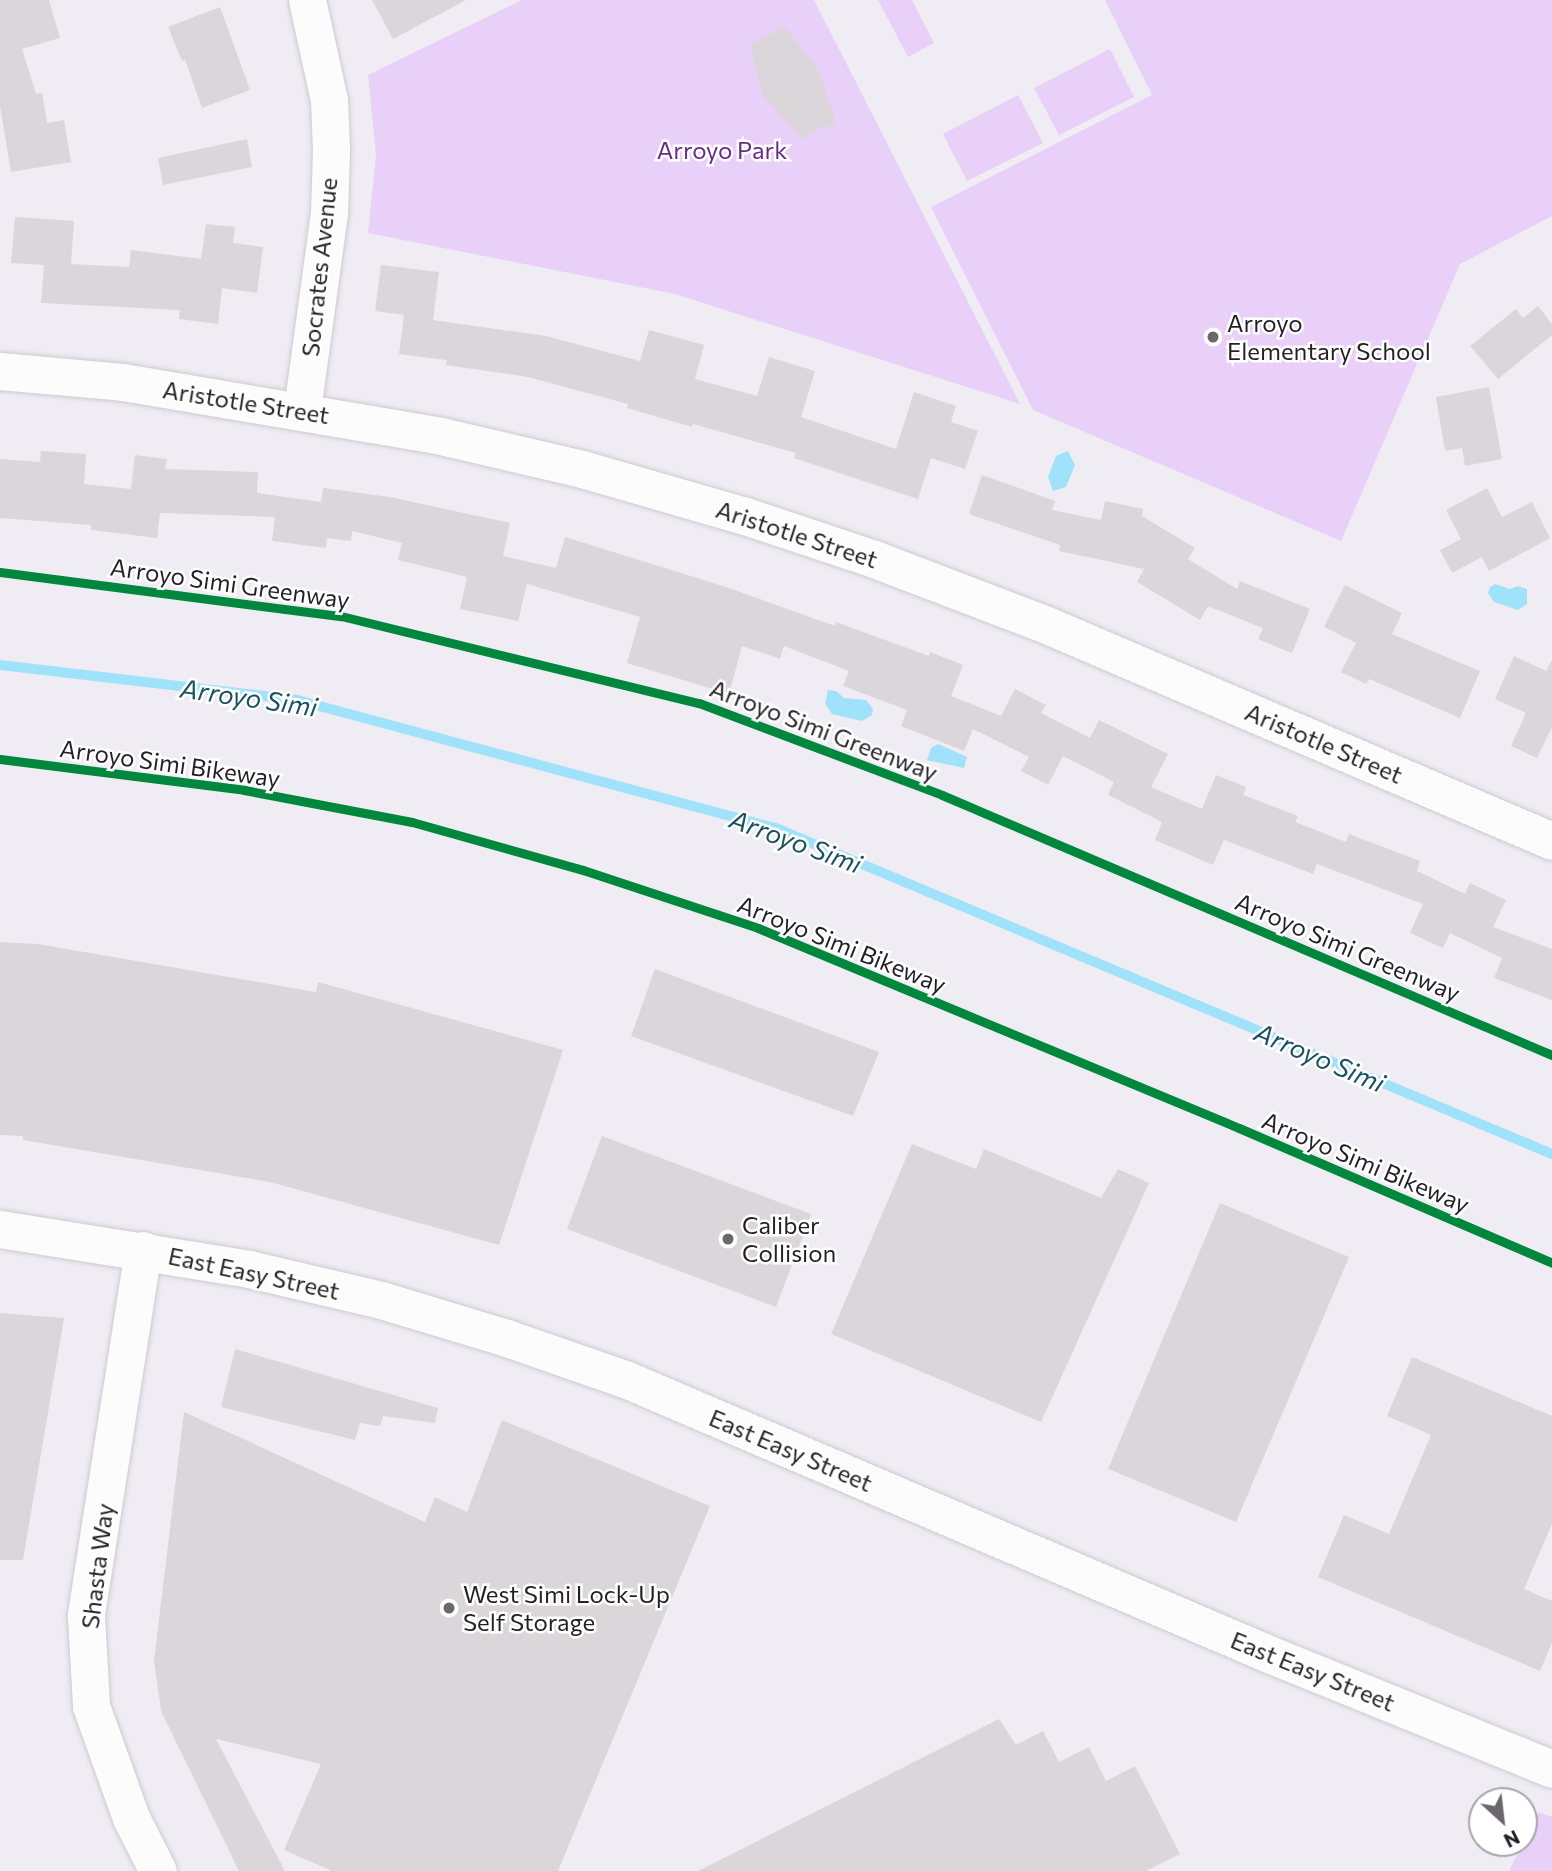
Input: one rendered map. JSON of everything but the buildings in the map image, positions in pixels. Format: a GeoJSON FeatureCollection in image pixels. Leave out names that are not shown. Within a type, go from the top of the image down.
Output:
{"type":"FeatureCollection","features":[{"type":"Feature","properties":{"kind":"street","name":"Socrates Avenue"},"geometry":{"type":"LineString","coordinates":[[302,410],[329,214],[331,149],[329,100],[307,0]]}},
{"type":"Feature","properties":{"kind":"street","name":"Aristotle Street"},"geometry":{"type":"LineString","coordinates":[[0,371],[123,382],[302,410],[441,436],[582,469],[745,516],[874,559],[1049,626],[1552,841]]}},
{"type":"Feature","properties":{"kind":"street","name":"East Easy Street"},"geometry":{"type":"LineString","coordinates":[[0,1229],[249,1269],[381,1300],[507,1338],[625,1379],[1265,1652],[1552,1769]]}},
{"type":"Feature","properties":{"kind":"street","name":"Shasta Way"},"geometry":{"type":"LineString","coordinates":[[143,1250],[86,1615],[91,1706],[131,1818],[158,1871]]}},
{"type":"Feature","properties":{"kind":"green space","name":"Arroyo Park"},"geometry":{"type":"Polygon","coordinates":[[[522,0],[814,0],[1020,404],[675,294],[368,233],[376,155],[368,75],[522,0]]]}},
{"type":"Feature","properties":{"kind":"green space"},"geometry":{"type":"Polygon","coordinates":[[[878,0],[912,0],[934,43],[908,57],[878,0]]]}},
{"type":"Feature","properties":{"kind":"green space","name":"Arroyo Elementary School"},"geometry":{"type":"Polygon","coordinates":[[[1105,0],[1552,0],[1552,216],[1460,264],[1341,541],[1033,410],[931,207],[1152,95],[1105,0]]]}},
{"type":"Feature","properties":{"kind":"green space"},"geometry":{"type":"Polygon","coordinates":[[[1110,49],[1134,97],[1059,135],[1034,88],[1110,49]]]}},
{"type":"Feature","properties":{"kind":"green space"},"geometry":{"type":"Polygon","coordinates":[[[1018,95],[1043,143],[967,181],[943,134],[1018,95]]]}},
{"type":"Feature","properties":{"kind":"green space"},"geometry":{"type":"Polygon","coordinates":[[[1539,1812],[1552,1817],[1552,1871],[1509,1871],[1516,1857],[1538,1857],[1539,1812]]]}},
{"type":"Feature","properties":{"kind":"water"},"geometry":{"type":"Polygon","coordinates":[[[1068,451],[1075,465],[1066,487],[1053,491],[1048,477],[1056,456],[1068,451]]]}},
{"type":"Feature","properties":{"kind":"water"},"geometry":{"type":"Polygon","coordinates":[[[1495,584],[1510,589],[1518,586],[1527,589],[1527,604],[1518,610],[1494,602],[1488,593],[1490,587],[1495,584]]]}},
{"type":"Feature","properties":{"kind":"water"},"geometry":{"type":"Polygon","coordinates":[[[828,690],[836,691],[844,698],[866,700],[873,709],[872,715],[862,721],[832,714],[825,704],[828,690]]]}},
{"type":"Feature","properties":{"kind":"water"},"geometry":{"type":"Polygon","coordinates":[[[938,744],[967,757],[964,768],[927,760],[931,748],[938,744]]]}},
{"type":"Feature","properties":{"kind":"waterway","name":"Arroyo Simi"},"geometry":{"type":"LineString","coordinates":[[0,665],[297,700],[776,828],[1552,1154]]}},
{"type":"Feature","properties":{"kind":"cycle path","name":"Arroyo Simi Greenway"},"geometry":{"type":"LineString","coordinates":[[0,572],[341,616],[699,703],[942,795],[1552,1055]]}},
{"type":"Feature","properties":{"kind":"cycle path","name":"Arroyo Simi Bikeway"},"geometry":{"type":"LineString","coordinates":[[0,759],[244,790],[412,822],[583,870],[758,928],[1239,1128],[1552,1263]]}},
{"type":"Feature","properties":{"kind":"place","name":"Arroyo Elementary School"},"geometry":{"type":"Point","coordinates":[1213,337]}},
{"type":"Feature","properties":{"kind":"place","name":"Caliber Collision"},"geometry":{"type":"Point","coordinates":[728,1239]}},
{"type":"Feature","properties":{"kind":"place","name":"West Simi Lock-Up Self Storage"},"geometry":{"type":"Point","coordinates":[449,1608]}}]}
